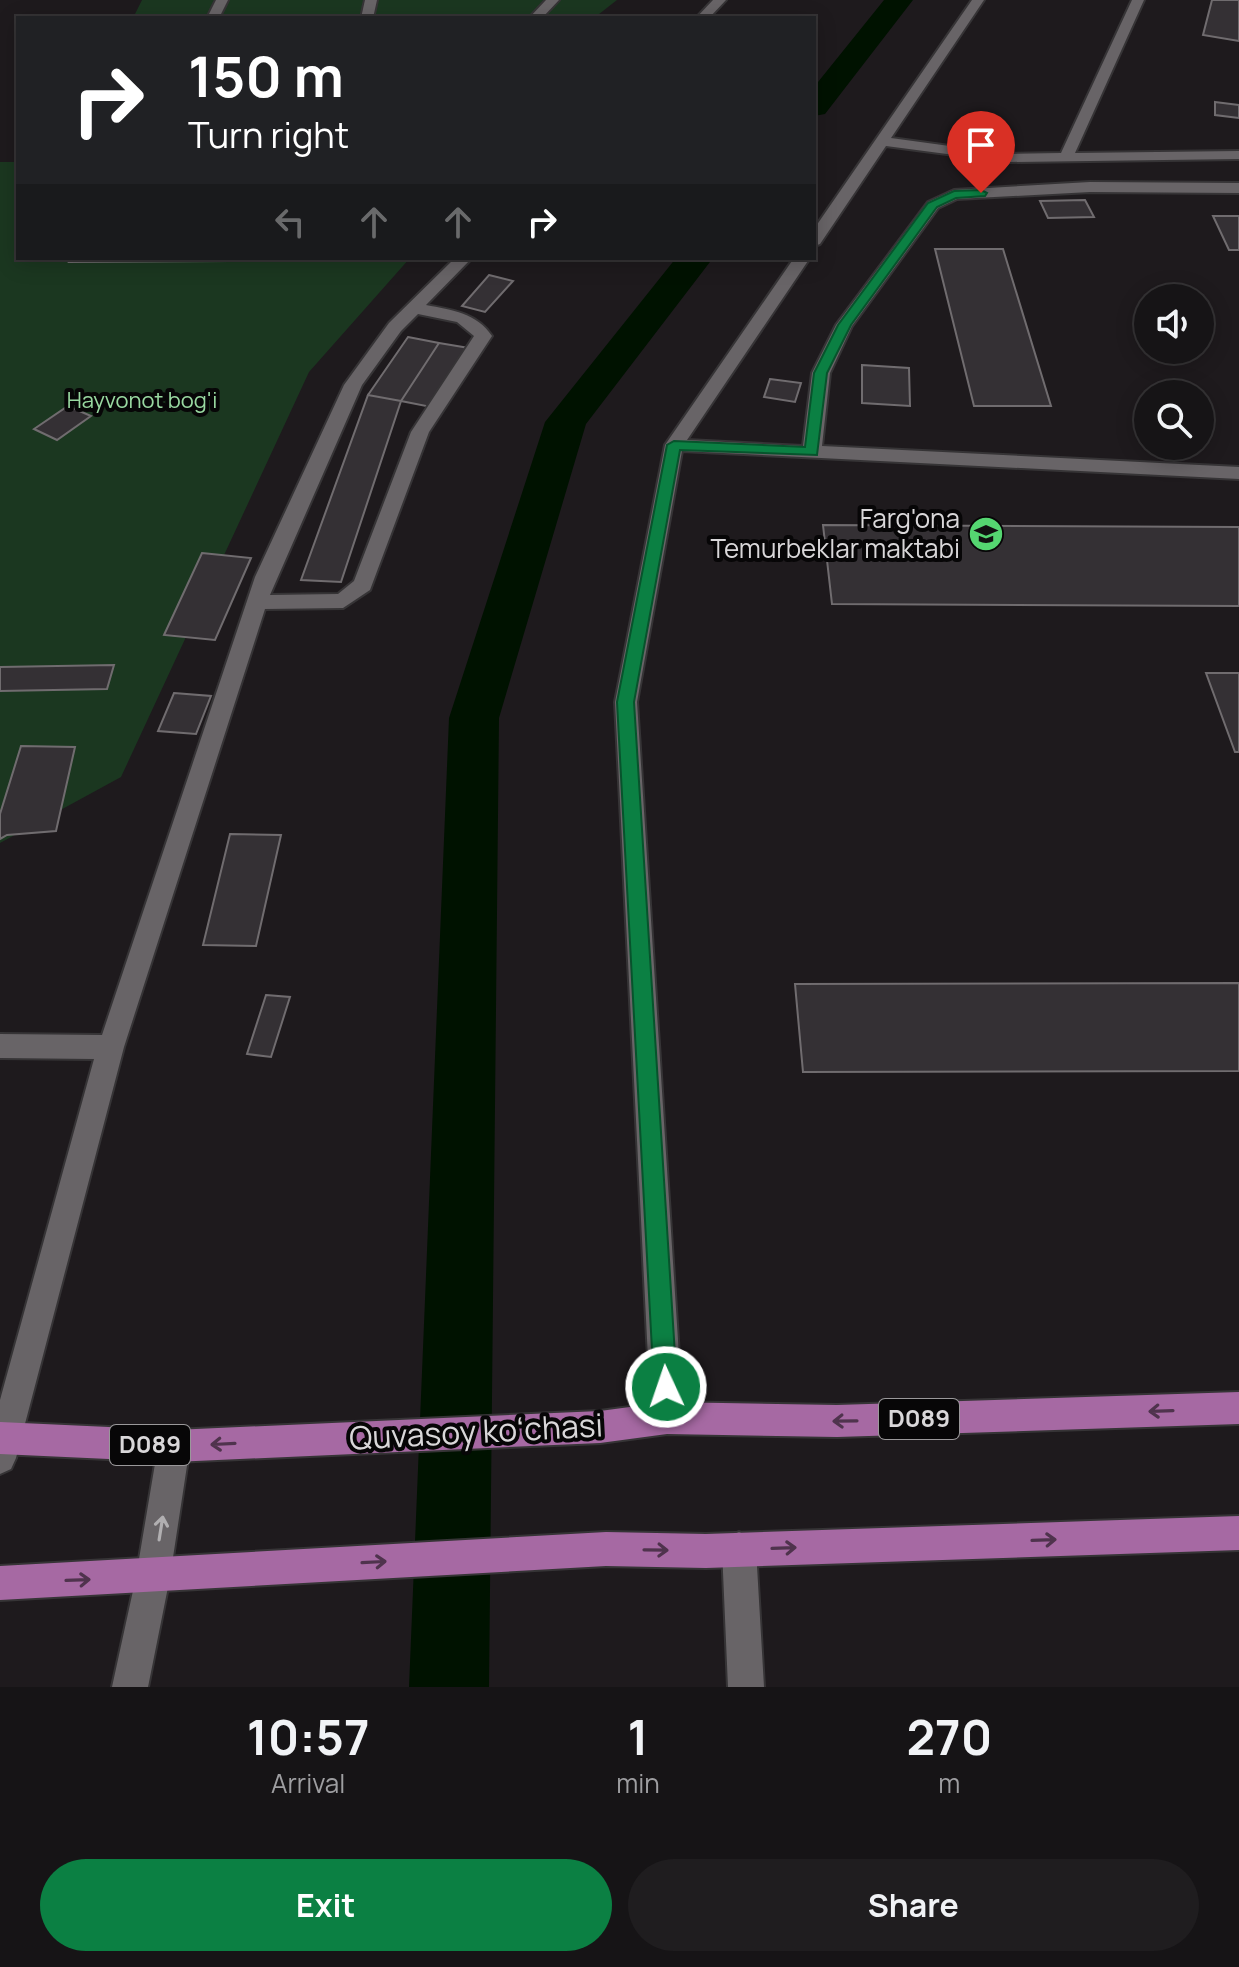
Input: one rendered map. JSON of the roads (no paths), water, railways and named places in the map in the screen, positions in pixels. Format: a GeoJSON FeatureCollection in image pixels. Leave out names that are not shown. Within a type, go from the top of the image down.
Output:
{"type":"FeatureCollection","features":[{"type":"Feature","properties":{"kind":"main road","name":"Quvasoy koʻchasi"},"geometry":{"type":"LineString","coordinates":[[2,1444],[174,1446],[600,1427],[667,1418],[837,1421],[1239,1408]]}},
{"type":"Feature","properties":{"kind":"main road"},"geometry":{"type":"LineString","coordinates":[[0,1583],[153,1577],[606,1549],[723,1550],[1239,1533]]}},
{"type":"Feature","properties":{"kind":"street"},"geometry":{"type":"LineString","coordinates":[[537,16],[553,0]]}},
{"type":"Feature","properties":{"kind":"street"},"geometry":{"type":"LineString","coordinates":[[704,16],[719,0]]}},
{"type":"Feature","properties":{"kind":"street"},"geometry":{"type":"LineString","coordinates":[[816,238],[978,0]]}},
{"type":"Feature","properties":{"kind":"street"},"geometry":{"type":"LineString","coordinates":[[1066,157],[1138,0]]}},
{"type":"Feature","properties":{"kind":"street"},"geometry":{"type":"LineString","coordinates":[[883,141],[1008,158],[1239,155]]}},
{"type":"Feature","properties":{"kind":"street"},"geometry":{"type":"LineString","coordinates":[[812,452],[821,373],[844,325],[933,205],[954,195],[1090,187],[1239,188]]}},
{"type":"Feature","properties":{"kind":"street"},"geometry":{"type":"LineString","coordinates":[[2,1444],[111,1047],[265,577],[353,385],[395,327],[462,260]]}},
{"type":"Feature","properties":{"kind":"street"},"geometry":{"type":"LineString","coordinates":[[667,1418],[626,702],[674,445],[801,260]]}},
{"type":"Feature","properties":{"kind":"street"},"geometry":{"type":"LineString","coordinates":[[257,602],[343,601],[363,585],[420,432],[483,336],[479,327],[467,320],[414,308]]}},
{"type":"Feature","properties":{"kind":"street"},"geometry":{"type":"LineString","coordinates":[[674,445],[1239,473]]}},
{"type":"Feature","properties":{"kind":"street"},"geometry":{"type":"LineString","coordinates":[[0,1046],[111,1047]]}},
{"type":"Feature","properties":{"kind":"street"},"geometry":{"type":"LineString","coordinates":[[130,1687],[153,1577],[174,1446]]}},
{"type":"Feature","properties":{"kind":"street"},"geometry":{"type":"LineString","coordinates":[[723,1550],[746,1687]]}},
{"type":"Feature","properties":{"kind":"waterway"},"geometry":{"type":"LineString","coordinates":[[816,104],[899,0]]}},
{"type":"Feature","properties":{"kind":"waterway"},"geometry":{"type":"LineString","coordinates":[[449,1687],[474,718],[566,422],[693,260]]}},
{"type":"Feature","properties":{"kind":"place","name":"Farg'ona Temurbeklar maktabi"},"geometry":{"type":"Point","coordinates":[986,534]}},
{"type":"Feature","properties":{"kind":"park label","name":"Hayvonot bog'i"},"geometry":{"type":"Point","coordinates":[142,400]}}]}
